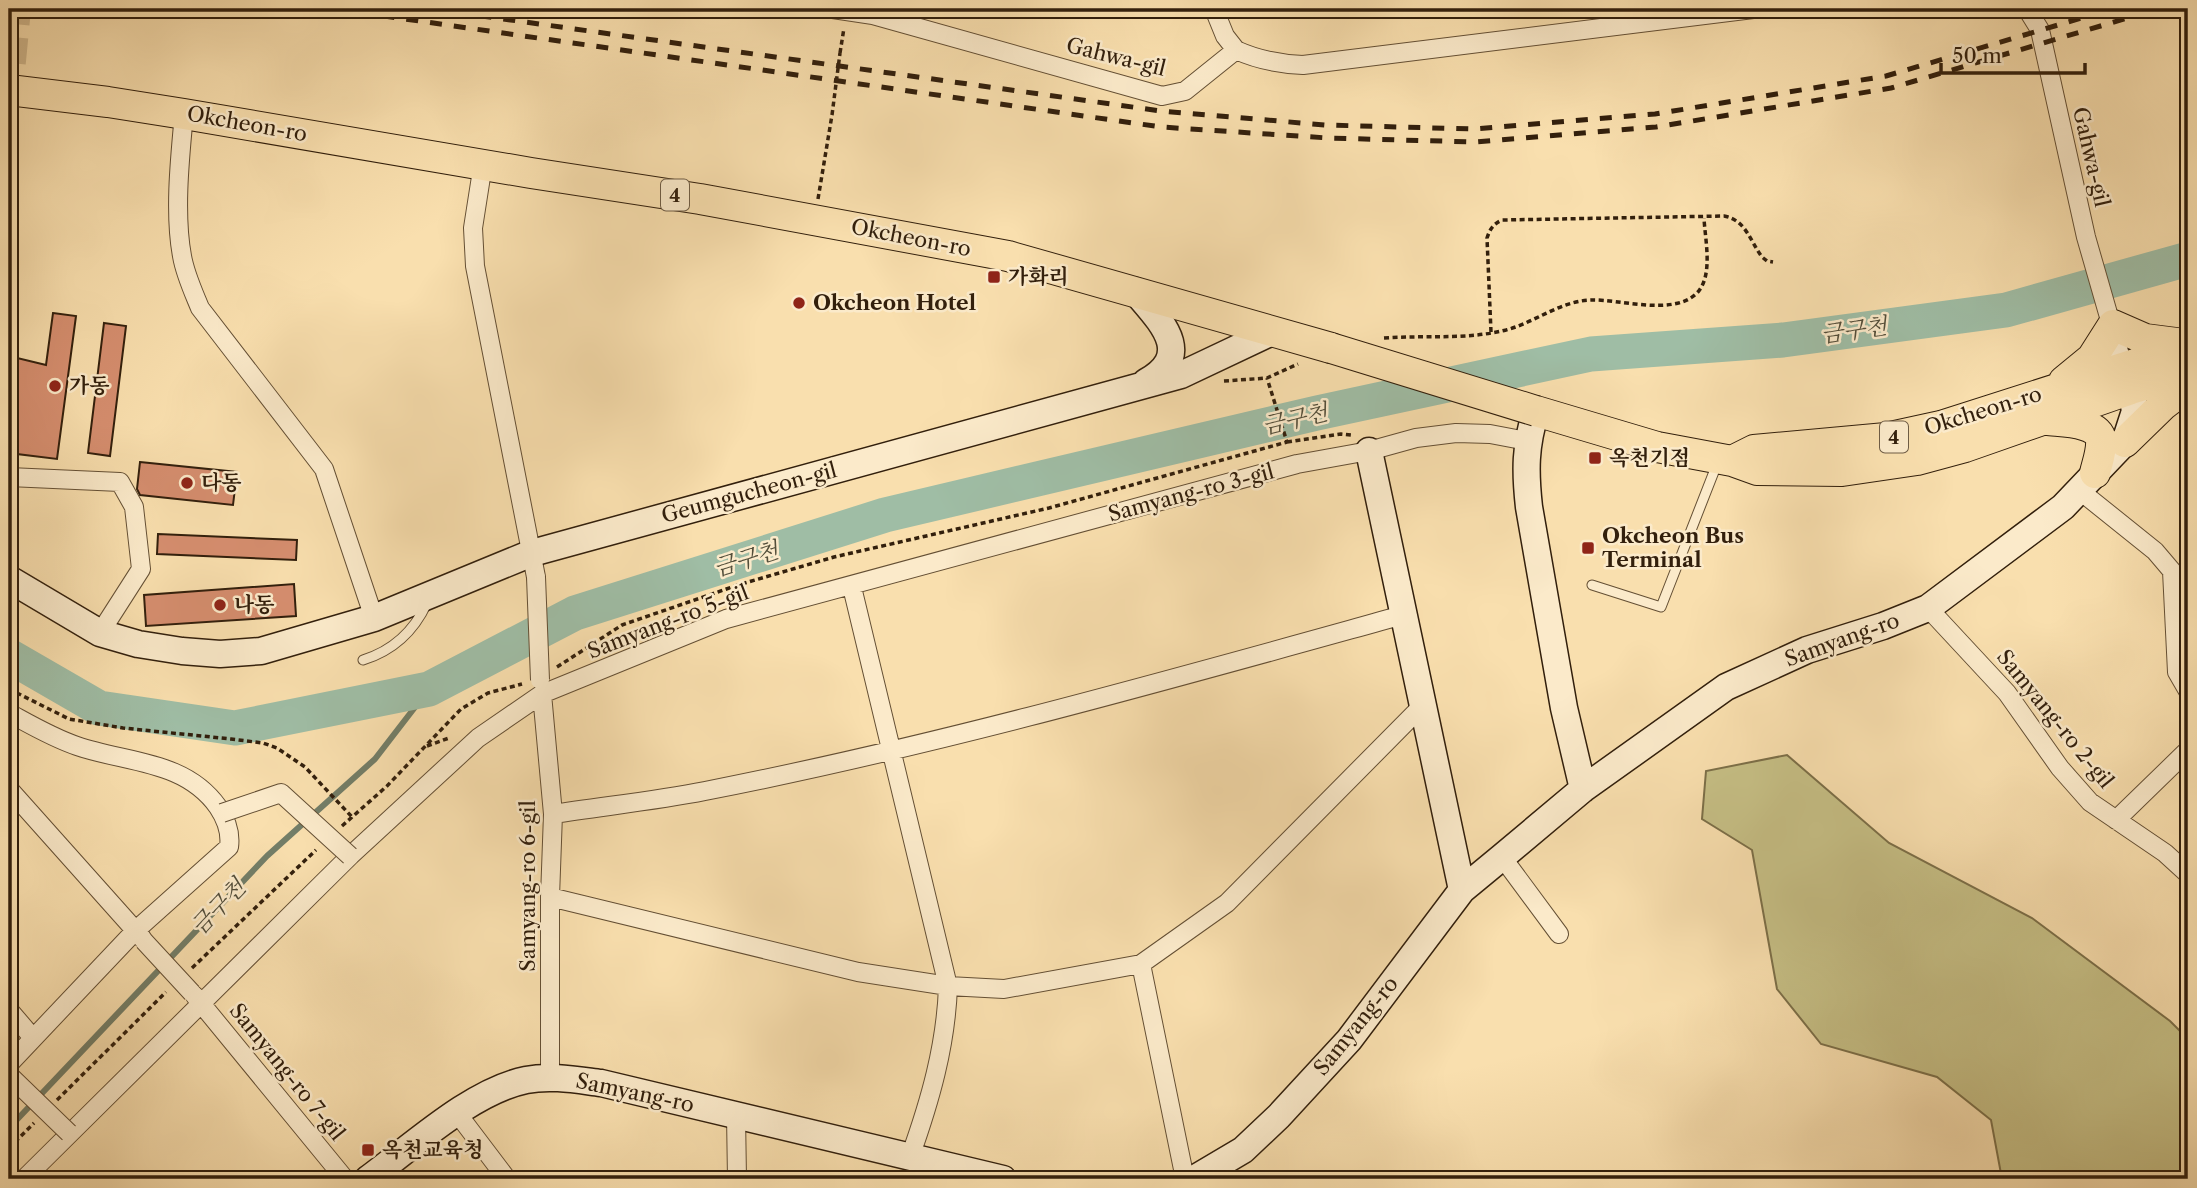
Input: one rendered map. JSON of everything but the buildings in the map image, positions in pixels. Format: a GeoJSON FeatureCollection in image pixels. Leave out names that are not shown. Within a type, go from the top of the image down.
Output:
{"type":"FeatureCollection","features":[{"type":"Feature","properties":{"kind":"main road","name":"Okcheon-ro"},"geometry":{"type":"LineString","coordinates":[[9,90],[108,102],[700,199],[1007,256],[1274,331],[1319,354]]}},
{"type":"Feature","properties":{"kind":"main road"},"geometry":{"type":"LineString","coordinates":[[2053,390],[2092,358],[2111,319],[2145,339],[2188,346]]}},
{"type":"Feature","properties":{"kind":"main road","name":"Okcheon-ro"},"geometry":{"type":"LineString","coordinates":[[1536,411],[1657,447],[1725,460],[1757,470],[1842,471],[1881,467],[1965,447],[2043,420],[2188,346]]}},
{"type":"Feature","properties":{"kind":"main road","name":"4"},"geometry":{"type":"LineString","coordinates":[[1319,354],[1536,411]]}},
{"type":"Feature","properties":{"kind":"main road","name":"Okcheon-ro"},"geometry":{"type":"LineString","coordinates":[[1725,460],[1754,450],[1886,438],[1941,426],[2053,390],[2127,378],[2188,372]]}},
{"type":"Feature","properties":{"kind":"main road"},"geometry":{"type":"LineString","coordinates":[[2125,442],[2163,405],[2188,386]]}},
{"type":"Feature","properties":{"kind":"main road"},"geometry":{"type":"LineString","coordinates":[[2043,420],[2080,424],[2096,432],[2101,439],[2087,482]]}},
{"type":"Feature","properties":{"kind":"street","name":"Gahwa-gil"},"geometry":{"type":"LineString","coordinates":[[833,9],[873,12],[1162,96],[1185,90],[1236,50]]}},
{"type":"Feature","properties":{"kind":"street"},"geometry":{"type":"LineString","coordinates":[[1214,9],[1225,36],[1236,50],[1255,59],[1278,64],[1303,65],[1753,9]]}},
{"type":"Feature","properties":{"kind":"street","name":"Gahwa-gil"},"geometry":{"type":"LineString","coordinates":[[2027,9],[2040,30],[2086,237],[2111,319]]}},
{"type":"Feature","properties":{"kind":"street"},"geometry":{"type":"LineString","coordinates":[[184,114],[179,172],[180,226],[182,256],[191,287],[200,308],[324,469],[374,618]]}},
{"type":"Feature","properties":{"kind":"street"},"geometry":{"type":"LineString","coordinates":[[484,164],[472,228],[475,266],[534,565]]}},
{"type":"Feature","properties":{"kind":"street"},"geometry":{"type":"LineString","coordinates":[[1132,389],[1161,373],[1173,347],[1166,331],[1135,291]]}},
{"type":"Feature","properties":{"kind":"street"},"geometry":{"type":"LineString","coordinates":[[2111,319],[2127,378]]}},
{"type":"Feature","properties":{"kind":"street"},"geometry":{"type":"LineString","coordinates":[[1132,389],[1181,375],[1274,331]]}},
{"type":"Feature","properties":{"kind":"street","name":"Samyang-ro"},"geometry":{"type":"LineString","coordinates":[[1194,1179],[1243,1150],[1279,1116],[1349,1040],[1462,890],[1583,789],[1726,687],[1807,650],[1883,626],[1928,608],[2063,507],[2125,442],[2135,411],[2127,378]]}},
{"type":"Feature","properties":{"kind":"street","name":"Geumgucheon-gil"},"geometry":{"type":"LineString","coordinates":[[9,579],[100,633],[182,651],[261,651],[374,618],[431,596],[534,565],[1132,389]]}},
{"type":"Feature","properties":{"kind":"street"},"geometry":{"type":"LineString","coordinates":[[1536,411],[1527,440],[1525,476],[1564,708],[1583,789]]}},
{"type":"Feature","properties":{"kind":"street","name":"Samyang-ro 3-gil"},"geometry":{"type":"LineString","coordinates":[[852,587],[1297,464],[1369,451],[1416,438],[1456,433],[1527,440]]}},
{"type":"Feature","properties":{"kind":"street"},"geometry":{"type":"LineString","coordinates":[[1369,451],[1462,890]]}},
{"type":"Feature","properties":{"kind":"street"},"geometry":{"type":"LineString","coordinates":[[9,477],[120,482],[134,507],[141,569],[100,633]]}},
{"type":"Feature","properties":{"kind":"street"},"geometry":{"type":"LineString","coordinates":[[2087,482],[2172,571],[2177,672],[2188,691]]}},
{"type":"Feature","properties":{"kind":"street","name":"Samyang-ro 6-gil"},"geometry":{"type":"LineString","coordinates":[[534,565],[539,682],[553,814],[550,1078]]}},
{"type":"Feature","properties":{"kind":"street"},"geometry":{"type":"LineString","coordinates":[[852,587],[948,985],[942,1050],[929,1102],[910,1157]]}},
{"type":"Feature","properties":{"kind":"street","name":"Samyang-ro 5-gil"},"geometry":{"type":"LineString","coordinates":[[24,1179],[197,998],[539,682],[726,620],[852,587]]}},
{"type":"Feature","properties":{"kind":"street","name":"Samyang-ro 2-gil"},"geometry":{"type":"LineString","coordinates":[[1928,608],[2007,693],[2060,768],[2090,802],[2165,853],[2188,874]]}},
{"type":"Feature","properties":{"kind":"street"},"geometry":{"type":"LineString","coordinates":[[553,814],[704,791],[891,750],[1109,696],[1403,615]]}},
{"type":"Feature","properties":{"kind":"street"},"geometry":{"type":"LineString","coordinates":[[550,897],[858,972],[948,985],[1004,989],[1141,964],[1227,903],[1422,706]]}},
{"type":"Feature","properties":{"kind":"street"},"geometry":{"type":"LineString","coordinates":[[9,713],[76,746],[180,773],[211,797],[222,813],[230,836],[229,847],[9,1064]]}},
{"type":"Feature","properties":{"kind":"street"},"geometry":{"type":"LineString","coordinates":[[2116,820],[2188,750]]}},
{"type":"Feature","properties":{"kind":"street","name":"Samyang-ro 7-gil"},"geometry":{"type":"LineString","coordinates":[[9,789],[197,998],[345,1179]]}},
{"type":"Feature","properties":{"kind":"street"},"geometry":{"type":"LineString","coordinates":[[222,813],[281,793],[350,856]]}},
{"type":"Feature","properties":{"kind":"street"},"geometry":{"type":"LineString","coordinates":[[1502,856],[1559,934]]}},
{"type":"Feature","properties":{"kind":"street"},"geometry":{"type":"LineString","coordinates":[[1141,964],[1185,1179]]}},
{"type":"Feature","properties":{"kind":"street"},"geometry":{"type":"LineString","coordinates":[[9,1010],[33,1038]]}},
{"type":"Feature","properties":{"kind":"street"},"geometry":{"type":"LineString","coordinates":[[9,1075],[69,1133]]}},
{"type":"Feature","properties":{"kind":"street","name":"Samyang-ro"},"geometry":{"type":"LineString","coordinates":[[368,1179],[457,1113],[492,1091],[527,1080],[550,1078],[601,1083],[1001,1179]]}},
{"type":"Feature","properties":{"kind":"street"},"geometry":{"type":"LineString","coordinates":[[457,1113],[507,1179]]}},
{"type":"Feature","properties":{"kind":"street"},"geometry":{"type":"LineString","coordinates":[[736,1115],[737,1179]]}},
{"type":"Feature","properties":{"kind":"lane"},"geometry":{"type":"LineString","coordinates":[[1592,585],[1661,607],[1725,460]]}},
{"type":"Feature","properties":{"kind":"lane"},"geometry":{"type":"LineString","coordinates":[[363,660],[379,655],[403,638],[421,617],[431,596]]}},
{"type":"Feature","properties":{"kind":"path"},"geometry":{"type":"LineString","coordinates":[[815,220],[842,41]]}},
{"type":"Feature","properties":{"kind":"path"},"geometry":{"type":"LineString","coordinates":[[1492,332],[1487,238],[1489,229],[1496,223],[1510,219],[1732,217],[1741,223],[1762,257],[1773,262]]}},
{"type":"Feature","properties":{"kind":"path"},"geometry":{"type":"LineString","coordinates":[[1374,339],[1466,337],[1508,329],[1580,301],[1673,304],[1689,300],[1698,293],[1706,276],[1704,218]]}},
{"type":"Feature","properties":{"kind":"path"},"geometry":{"type":"LineString","coordinates":[[1217,380],[1267,378],[1319,354]]}},
{"type":"Feature","properties":{"kind":"path"},"geometry":{"type":"LineString","coordinates":[[342,826],[350,816],[387,786],[461,709],[488,693],[539,682],[622,625],[738,585],[834,557],[944,534],[1287,442],[1267,378]]}},
{"type":"Feature","properties":{"kind":"path"},"geometry":{"type":"LineString","coordinates":[[9,689],[69,719],[123,728],[263,743],[291,755],[350,816]]}},
{"type":"Feature","properties":{"kind":"path"},"geometry":{"type":"LineString","coordinates":[[190,970],[322,844]]}},
{"type":"Feature","properties":{"kind":"path"},"geometry":{"type":"LineString","coordinates":[[50,1107],[172,987]]}},
{"type":"Feature","properties":{"kind":"path"},"geometry":{"type":"LineString","coordinates":[[9,1147],[42,1115]]}},
{"type":"Feature","properties":{"kind":"shaded area"},"geometry":{"type":"Polygon","coordinates":[[[1787,755],[1889,843],[2032,918],[2170,1021],[2188,1039],[2188,1179],[2002,1179],[1991,1120],[1937,1077],[1821,1044],[1777,989],[1752,850],[1702,819],[1706,771],[1787,755]]]}},
{"type":"Feature","properties":{"kind":"waterway","name":"금구천"},"geometry":{"type":"LineString","coordinates":[[9,656],[99,708],[235,728],[429,689],[575,613],[885,515],[1317,413],[1591,354],[1783,340],[2006,310],[2188,259]]}},
{"type":"Feature","properties":{"kind":"waterway","name":"금구천"},"geometry":{"type":"LineString","coordinates":[[9,1128],[267,856],[375,759],[429,689]]}},
{"type":"Feature","properties":{"kind":"tunnel"},"geometry":{"type":"LineString","coordinates":[[9,102],[18,9]]}},
{"type":"Feature","properties":{"kind":"railway"},"geometry":{"type":"LineString","coordinates":[[335,9],[1161,127],[1328,138],[1475,142],[1656,127],[1891,88],[2158,9]]}},
{"type":"Feature","properties":{"kind":"railway"},"geometry":{"type":"LineString","coordinates":[[432,9],[1161,111],[1325,125],[1474,129],[1655,114],[1886,76],[2112,9]]}},
{"type":"Feature","properties":{"kind":"place","name":"가화리"},"geometry":{"type":"Point","coordinates":[994,277]}},
{"type":"Feature","properties":{"kind":"place","name":"Okcheon Hotel"},"geometry":{"type":"Point","coordinates":[799,303]}},
{"type":"Feature","properties":{"kind":"place","name":"가동"},"geometry":{"type":"Point","coordinates":[55,386]}},
{"type":"Feature","properties":{"kind":"place","name":"옥천기점"},"geometry":{"type":"Point","coordinates":[1595,458]}},
{"type":"Feature","properties":{"kind":"place","name":"다동"},"geometry":{"type":"Point","coordinates":[187,483]}},
{"type":"Feature","properties":{"kind":"place","name":"Okcheon Bus Terminal"},"geometry":{"type":"Point","coordinates":[1588,548]}},
{"type":"Feature","properties":{"kind":"place","name":"나동"},"geometry":{"type":"Point","coordinates":[220,605]}},
{"type":"Feature","properties":{"kind":"place","name":"옥천교육청"},"geometry":{"type":"Point","coordinates":[368,1150]}}]}
